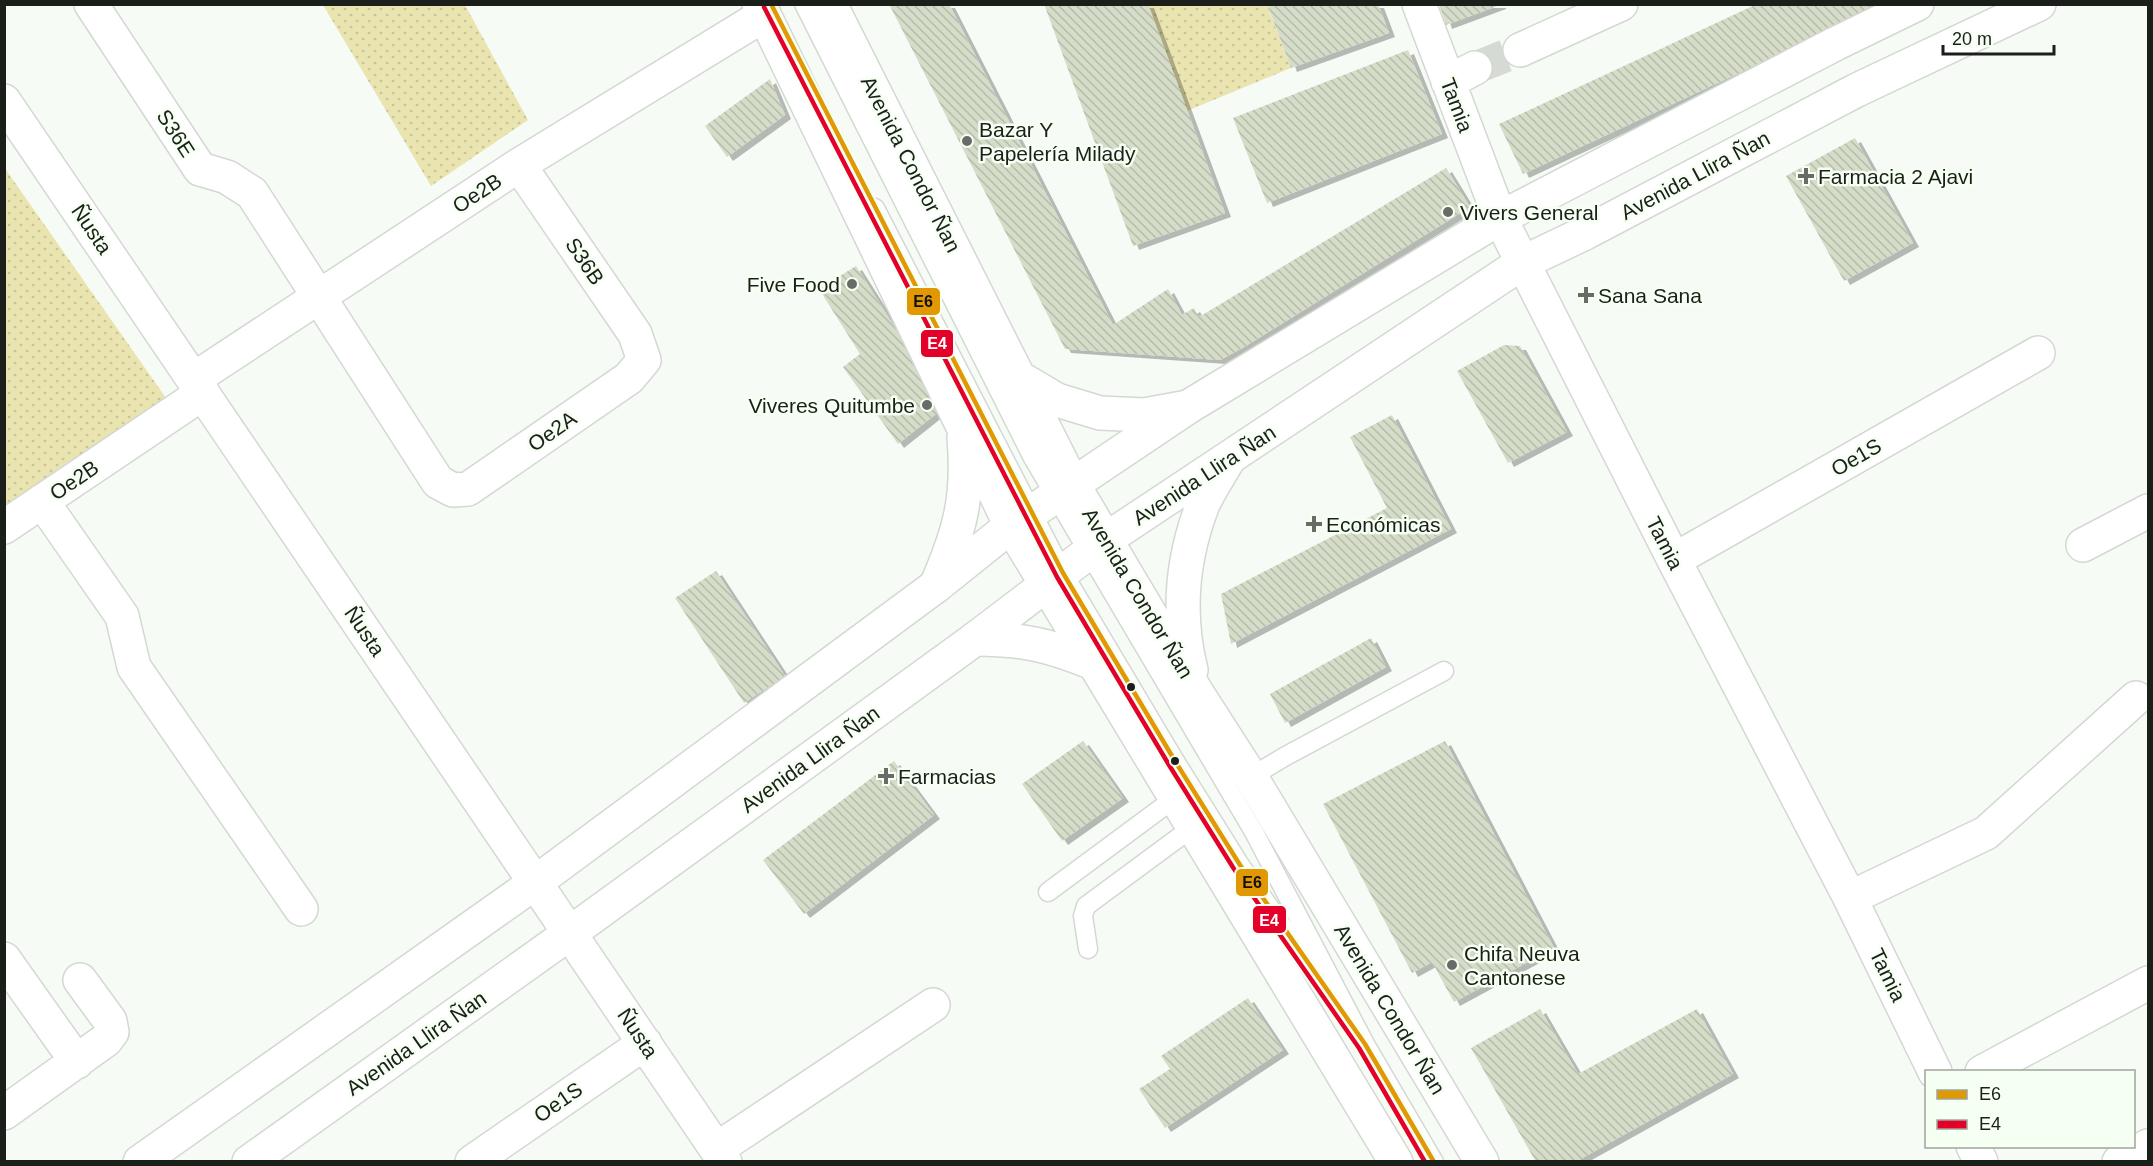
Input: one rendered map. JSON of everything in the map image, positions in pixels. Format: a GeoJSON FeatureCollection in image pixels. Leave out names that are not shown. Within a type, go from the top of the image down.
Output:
{"type":"FeatureCollection","features":[{"type":"Feature","properties":{"kind":"street","name":"S36E"},"geometry":{"type":"LineString","coordinates":[[91,4],[200,169],[227,177],[252,193],[438,482],[453,490]]}},
{"type":"Feature","properties":{"kind":"street","name":"Avenida Condor Ñan"},"geometry":{"type":"LineString","coordinates":[[830,4],[1018,377],[1055,579],[1093,663],[1396,1161]]}},
{"type":"Feature","properties":{"kind":"street","name":"Tamia"},"geometry":{"type":"LineString","coordinates":[[1419,4],[1462,75],[1500,218],[1674,561],[1850,898],[1935,1070]]}},
{"type":"Feature","properties":{"kind":"street"},"geometry":{"type":"LineString","coordinates":[[1520,50],[1621,4]]}},
{"type":"Feature","properties":{"kind":"street"},"geometry":{"type":"LineString","coordinates":[[140,1161],[536,882],[1042,504],[1188,407],[1500,218],[1835,44],[1917,4]]}},
{"type":"Feature","properties":{"kind":"street","name":"Avenida Llira Ñan"},"geometry":{"type":"LineString","coordinates":[[249,1161],[570,933],[975,639],[1097,547],[1522,263],[1585,233],[1857,90],[2039,4]]}},
{"type":"Feature","properties":{"kind":"street","name":"Oe2B"},"geometry":{"type":"LineString","coordinates":[[4,527],[318,298],[519,165],[764,8]]}},
{"type":"Feature","properties":{"kind":"street","name":"Avenida Condor Ñan"},"geometry":{"type":"LineString","coordinates":[[764,8],[963,428],[1042,504],[1097,547],[1197,693],[1251,777],[1482,1161]]}},
{"type":"Feature","properties":{"kind":"street","name":"Ñusta"},"geometry":{"type":"LineString","coordinates":[[4,101],[721,1155]]}},
{"type":"Feature","properties":{"kind":"street","name":"S36B"},"geometry":{"type":"LineString","coordinates":[[519,165],[635,334],[644,360]]}},
{"type":"Feature","properties":{"kind":"street","name":"Oe1S"},"geometry":{"type":"LineString","coordinates":[[1674,561],[2038,353]]}},
{"type":"Feature","properties":{"kind":"street","name":"Oe2A"},"geometry":{"type":"LineString","coordinates":[[453,490],[468,489],[629,378],[644,360]]}},
{"type":"Feature","properties":{"kind":"street"},"geometry":{"type":"LineString","coordinates":[[1018,377],[1057,400],[1100,413],[1144,415],[1188,407]]}},
{"type":"Feature","properties":{"kind":"street"},"geometry":{"type":"LineString","coordinates":[[936,585],[952,548],[963,509],[966,468],[963,428]]}},
{"type":"Feature","properties":{"kind":"street"},"geometry":{"type":"LineString","coordinates":[[1197,693],[1185,645],[1182,596],[1188,548],[1204,502],[1228,460]]}},
{"type":"Feature","properties":{"kind":"street"},"geometry":{"type":"LineString","coordinates":[[42,501],[122,616],[134,667],[301,909]]}},
{"type":"Feature","properties":{"kind":"street"},"geometry":{"type":"LineString","coordinates":[[2083,545],[2148,511]]}},
{"type":"Feature","properties":{"kind":"street"},"geometry":{"type":"LineString","coordinates":[[975,639],[1005,639],[1035,643],[1065,651],[1093,663]]}},
{"type":"Feature","properties":{"kind":"street"},"geometry":{"type":"LineString","coordinates":[[1850,898],[1986,833],[2136,698]]}},
{"type":"Feature","properties":{"kind":"street"},"geometry":{"type":"LineString","coordinates":[[4,959],[77,1062]]}},
{"type":"Feature","properties":{"kind":"street"},"geometry":{"type":"LineString","coordinates":[[4,1113],[77,1062],[106,1040],[112,1032],[110,1021],[80,980]]}},
{"type":"Feature","properties":{"kind":"street"},"geometry":{"type":"LineString","coordinates":[[1984,1070],[2148,983]]}},
{"type":"Feature","properties":{"kind":"street"},"geometry":{"type":"LineString","coordinates":[[721,1155],[933,1005]]}},
{"type":"Feature","properties":{"kind":"street","name":"Oe1S"},"geometry":{"type":"LineString","coordinates":[[491,1156],[645,1043]]}},
{"type":"Feature","properties":{"kind":"street"},"geometry":{"type":"LineString","coordinates":[[2119,1161],[2148,1146]]}},
{"type":"Feature","properties":{"kind":"lane"},"geometry":{"type":"LineString","coordinates":[[804,4],[1028,448],[1042,504]]}},
{"type":"Feature","properties":{"kind":"lane"},"geometry":{"type":"LineString","coordinates":[[764,8],[1042,504]]}},
{"type":"Feature","properties":{"kind":"lane"},"geometry":{"type":"LineString","coordinates":[[1097,547],[1254,832],[1365,1044],[1434,1161]]}},
{"type":"Feature","properties":{"kind":"lane"},"geometry":{"type":"LineString","coordinates":[[1055,579],[1175,761],[1240,865],[1365,1044]]}},
{"type":"Feature","properties":{"kind":"lane"},"geometry":{"type":"LineString","coordinates":[[1251,777],[1444,671]]}},
{"type":"Feature","properties":{"kind":"lane"},"geometry":{"type":"LineString","coordinates":[[1048,892],[1175,798]]}},
{"type":"Feature","properties":{"kind":"lane"},"geometry":{"type":"LineString","coordinates":[[1088,949],[1083,916],[1086,906],[1192,827]]}},
{"type":"Feature","properties":{"kind":"shaded area"},"geometry":{"type":"Polygon","coordinates":[[[323,5],[465,5],[528,120],[431,186],[323,5]]]}},
{"type":"Feature","properties":{"kind":"shaded area"},"geometry":{"type":"Polygon","coordinates":[[[1148,5],[1267,5],[1291,68],[1187,111],[1148,5]]]}},
{"type":"Feature","properties":{"kind":"shaded area"},"geometry":{"type":"Polygon","coordinates":[[[4,167],[166,398],[5,507],[4,507],[4,167]]]}},
{"type":"Feature","properties":{"kind":"building"},"geometry":{"type":"Polygon","coordinates":[[[889,4],[949,4],[1113,325],[1168,289],[1182,315],[1194,308],[1199,317],[1446,168],[1470,207],[1220,360],[1065,349],[889,4]]]}},
{"type":"Feature","properties":{"kind":"building"},"geometry":{"type":"Polygon","coordinates":[[[1044,4],[1148,4],[1225,213],[1133,246],[1044,4]]]}},
{"type":"Feature","properties":{"kind":"building"},"geometry":{"type":"Polygon","coordinates":[[[1267,4],[1378,4],[1389,33],[1291,68],[1267,4]]]}},
{"type":"Feature","properties":{"kind":"building"},"geometry":{"type":"Polygon","coordinates":[[[1439,4],[1500,4],[1500,5],[1446,25],[1439,4]]]}},
{"type":"Feature","properties":{"kind":"building"},"geometry":{"type":"Polygon","coordinates":[[[1757,4],[1886,4],[1523,174],[1499,124],[1757,4]]]}},
{"type":"Feature","properties":{"kind":"building"},"geometry":{"type":"Polygon","coordinates":[[[1408,50],[1442,134],[1267,203],[1233,118],[1408,50]]]}},
{"type":"Feature","properties":{"kind":"building"},"geometry":{"type":"Polygon","coordinates":[[[770,79],[785,115],[727,157],[705,126],[770,79]]]}},
{"type":"Feature","properties":{"kind":"building"},"geometry":{"type":"Polygon","coordinates":[[[1855,138],[1913,243],[1844,281],[1786,176],[1855,138]]]}},
{"type":"Feature","properties":{"kind":"building"},"geometry":{"type":"Polygon","coordinates":[[[856,266],[897,331],[937,413],[898,444],[843,367],[860,354],[819,289],[856,266]]]}},
{"type":"Feature","properties":{"kind":"building"},"geometry":{"type":"Polygon","coordinates":[[[1504,345],[1520,346],[1567,432],[1508,463],[1457,371],[1504,345]]]}},
{"type":"Feature","properties":{"kind":"building"},"geometry":{"type":"Polygon","coordinates":[[[1392,415],[1451,529],[1231,644],[1221,594],[1387,508],[1350,437],[1392,415]]]}},
{"type":"Feature","properties":{"kind":"building"},"geometry":{"type":"Polygon","coordinates":[[[716,571],[785,676],[744,703],[675,598],[716,571]]]}},
{"type":"Feature","properties":{"kind":"building"},"geometry":{"type":"Polygon","coordinates":[[[1371,638],[1386,667],[1285,723],[1270,694],[1371,638]]]}},
{"type":"Feature","properties":{"kind":"building"},"geometry":{"type":"Polygon","coordinates":[[[1083,741],[1123,798],[1062,841],[1022,784],[1083,741]]]}},
{"type":"Feature","properties":{"kind":"building"},"geometry":{"type":"Polygon","coordinates":[[[1445,741],[1554,948],[1454,1002],[1432,962],[1412,973],[1323,804],[1445,741]]]}},
{"type":"Feature","properties":{"kind":"building"},"geometry":{"type":"Polygon","coordinates":[[[894,761],[934,815],[804,914],[763,860],[894,761]]]}},
{"type":"Feature","properties":{"kind":"building"},"geometry":{"type":"Polygon","coordinates":[[[1248,998],[1283,1050],[1165,1128],[1139,1089],[1170,1069],[1161,1056],[1248,998]]]}},
{"type":"Feature","properties":{"kind":"building"},"geometry":{"type":"Polygon","coordinates":[[[1540,1009],[1578,1074],[1697,1009],[1733,1074],[1575,1162],[1536,1162],[1471,1048],[1540,1009]]]}},
{"type":"Feature","properties":{"kind":"tunnel"},"geometry":{"type":"LineString","coordinates":[[1475,68],[1520,50]]}},
{"type":"Feature","properties":{"kind":"transit line","name":"E6"},"geometry":{"type":"LineString","coordinates":[[771,4],[1063,573],[1240,865],[1365,1044],[1434,1162]]}},
{"type":"Feature","properties":{"kind":"transit line","name":"E4"},"geometry":{"type":"LineString","coordinates":[[764,7],[1057,577],[1234,869],[1359,1048],[1425,1162]]}},
{"type":"Feature","properties":{"kind":"place","name":"Bazar Y Papelería Milady"},"geometry":{"type":"Point","coordinates":[967,141]}},
{"type":"Feature","properties":{"kind":"place","name":"Farmacia 2 Ajavi"},"geometry":{"type":"Point","coordinates":[1806,176]}},
{"type":"Feature","properties":{"kind":"place","name":"Vivers General"},"geometry":{"type":"Point","coordinates":[1448,212]}},
{"type":"Feature","properties":{"kind":"place","name":"Five Food"},"geometry":{"type":"Point","coordinates":[852,284]}},
{"type":"Feature","properties":{"kind":"place","name":"Sana Sana"},"geometry":{"type":"Point","coordinates":[1586,295]}},
{"type":"Feature","properties":{"kind":"place","name":"Viveres Quitumbe"},"geometry":{"type":"Point","coordinates":[927,405]}},
{"type":"Feature","properties":{"kind":"place","name":"Económicas"},"geometry":{"type":"Point","coordinates":[1314,524]}},
{"type":"Feature","properties":{"kind":"place","name":"Farmacias"},"geometry":{"type":"Point","coordinates":[886,776]}},
{"type":"Feature","properties":{"kind":"place","name":"Chifa Neuva Cantonese"},"geometry":{"type":"Point","coordinates":[1452,965]}}]}
